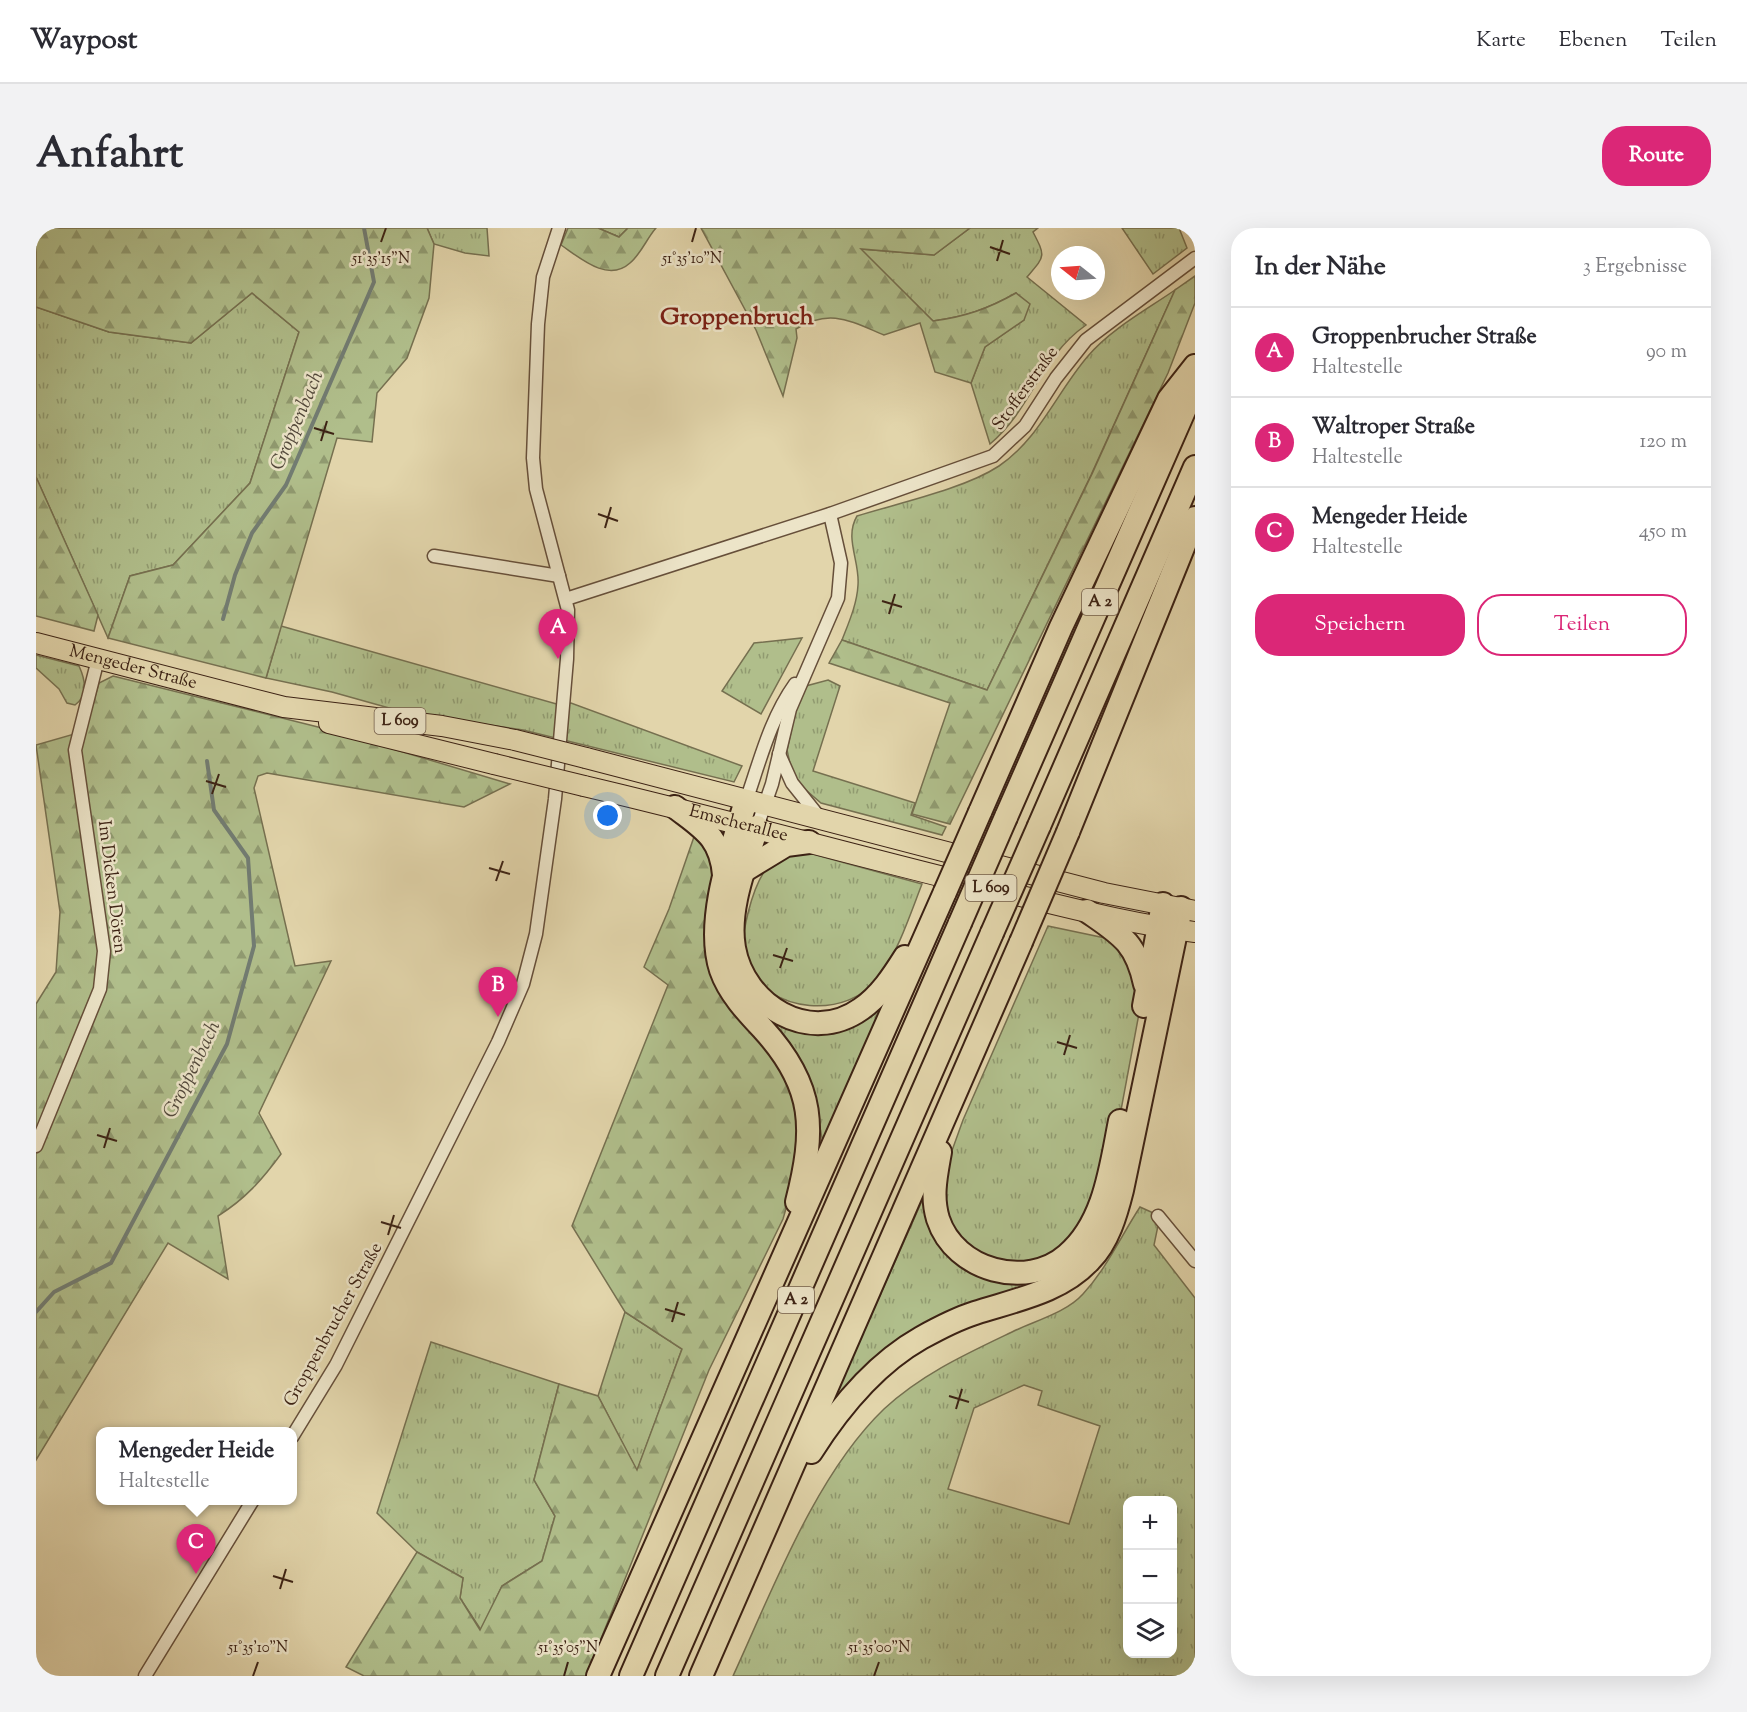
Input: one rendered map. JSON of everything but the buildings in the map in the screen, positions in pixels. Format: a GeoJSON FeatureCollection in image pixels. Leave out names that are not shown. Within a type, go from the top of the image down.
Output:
{"type":"FeatureCollection","features":[{"type":"Feature","properties":{"kind":"highway"},"geometry":{"type":"LineString","coordinates":[[598,1676],[782,1264],[1061,627],[1168,399],[1195,366]]}},
{"type":"Feature","properties":{"kind":"highway","name":"A 2"},"geometry":{"type":"LineString","coordinates":[[631,1676],[1195,386]]}},
{"type":"Feature","properties":{"kind":"highway","name":"A 2"},"geometry":{"type":"LineString","coordinates":[[667,1676],[1195,467]]}},
{"type":"Feature","properties":{"kind":"highway"},"geometry":{"type":"LineString","coordinates":[[701,1676],[1068,832],[1195,518]]}},
{"type":"Feature","properties":{"kind":"highway"},"geometry":{"type":"LineString","coordinates":[[675,807],[709,834],[717,843],[735,874],[734,946],[738,965],[746,983],[759,999],[777,1012],[795,1020],[813,1023],[831,1021],[860,1010],[890,980],[933,915]]}},
{"type":"Feature","properties":{"kind":"highway"},"geometry":{"type":"LineString","coordinates":[[752,814],[716,930],[721,971],[745,1010],[777,1044],[793,1066],[807,1102],[809,1116],[807,1162],[782,1264]]}},
{"type":"Feature","properties":{"kind":"highway"},"geometry":{"type":"LineString","coordinates":[[735,874],[786,845],[809,842]]}},
{"type":"Feature","properties":{"kind":"highway"},"geometry":{"type":"LineString","coordinates":[[1087,912],[1120,934],[1131,945],[1140,961],[1147,991]]}},
{"type":"Feature","properties":{"kind":"highway"},"geometry":{"type":"LineString","coordinates":[[947,1112],[935,1178],[934,1200],[944,1233],[954,1246],[980,1265],[1010,1273],[1048,1267],[1068,1255],[1085,1234],[1097,1211],[1108,1180],[1147,991],[1178,919]]}},
{"type":"Feature","properties":{"kind":"highway"},"geometry":{"type":"LineString","coordinates":[[776,1506],[829,1426],[868,1379],[894,1356],[919,1339],[950,1323],[1058,1284],[1074,1276],[1092,1259],[1110,1229],[1122,1190],[1178,919]]}},
{"type":"Feature","properties":{"kind":"main road","name":"Mengeder Straße"},"geometry":{"type":"LineString","coordinates":[[36,643],[231,694]]}},
{"type":"Feature","properties":{"kind":"main road","name":"Emscherallee"},"geometry":{"type":"LineString","coordinates":[[231,694],[284,707],[442,726],[515,740],[586,758],[752,814],[809,842],[1087,912],[1178,919]]}},
{"type":"Feature","properties":{"kind":"main road","name":"Emscherallee"},"geometry":{"type":"LineString","coordinates":[[284,707],[313,719],[675,807],[822,821],[1104,893],[1178,919]]}},
{"type":"Feature","properties":{"kind":"street","name":"Groppenbrucher Straße"},"geometry":{"type":"LineString","coordinates":[[297,1429],[336,1365],[400,1241],[524,984],[536,934],[555,799],[567,659],[566,599],[536,489],[533,438],[543,277],[559,228]]}},
{"type":"Feature","properties":{"kind":"street","name":"Stofferstraße"},"geometry":{"type":"LineString","coordinates":[[566,599],[830,514],[960,469],[1002,450],[1025,426],[1056,378],[1086,340],[1195,258]]}},
{"type":"Feature","properties":{"kind":"street"},"geometry":{"type":"LineString","coordinates":[[752,814],[779,754],[790,709],[837,598],[841,563],[830,514]]}},
{"type":"Feature","properties":{"kind":"street"},"geometry":{"type":"LineString","coordinates":[[434,556],[558,576]]}},
{"type":"Feature","properties":{"kind":"street","name":"Im Dicken Dören"},"geometry":{"type":"LineString","coordinates":[[36,1146],[100,989],[104,951],[75,750],[98,659]]}},
{"type":"Feature","properties":{"kind":"street"},"geometry":{"type":"LineString","coordinates":[[752,814],[781,705],[805,671]]}},
{"type":"Feature","properties":{"kind":"street"},"geometry":{"type":"LineString","coordinates":[[779,754],[792,783],[822,821]]}},
{"type":"Feature","properties":{"kind":"street"},"geometry":{"type":"LineString","coordinates":[[1158,1216],[1195,1261]]}},
{"type":"Feature","properties":{"kind":"street"},"geometry":{"type":"LineString","coordinates":[[145,1676],[250,1505]]}},
{"type":"Feature","properties":{"kind":"green space"},"geometry":{"type":"Polygon","coordinates":[[[36,228],[427,228],[434,244],[429,298],[407,358],[377,393],[372,442],[337,438],[266,678],[108,638],[130,576],[173,565],[250,483],[299,332],[252,293],[191,343],[109,332],[36,307],[36,228]]]}},
{"type":"Feature","properties":{"kind":"green space"},"geometry":{"type":"Polygon","coordinates":[[[427,228],[487,228],[489,256],[465,253],[434,244],[427,228]]]}},
{"type":"Feature","properties":{"kind":"green space"},"geometry":{"type":"Polygon","coordinates":[[[568,228],[598,228],[619,237],[628,228],[656,228],[630,263],[621,269],[604,270],[585,262],[561,245],[568,228]]]}},
{"type":"Feature","properties":{"kind":"green space"},"geometry":{"type":"Polygon","coordinates":[[[598,228],[628,228],[619,237],[598,228]]]}},
{"type":"Feature","properties":{"kind":"green space"},"geometry":{"type":"Polygon","coordinates":[[[701,228],[970,228],[934,255],[861,249],[933,321],[976,312],[1016,293],[1030,304],[1024,320],[985,347],[971,383],[935,372],[920,323],[884,335],[840,319],[819,319],[808,323],[796,329],[797,338],[783,396],[756,330],[701,228]]]}},
{"type":"Feature","properties":{"kind":"green space"},"geometry":{"type":"Polygon","coordinates":[[[970,228],[1038,228],[1033,232],[1042,256],[1027,277],[1051,297],[1051,300],[1055,300],[1086,325],[1057,353],[1016,415],[990,444],[971,383],[985,347],[1024,320],[1016,293],[976,312],[933,321],[860,249],[934,255],[970,228]]]}},
{"type":"Feature","properties":{"kind":"green space"},"geometry":{"type":"Polygon","coordinates":[[[1122,228],[1179,228],[1187,248],[1153,274],[1122,228]]]}},
{"type":"Feature","properties":{"kind":"green space"},"geometry":{"type":"Polygon","coordinates":[[[1195,276],[1195,303],[1168,373],[950,824],[912,814],[950,703],[829,663],[842,640],[987,690],[1092,474],[1175,290],[1195,276]]]}},
{"type":"Feature","properties":{"kind":"green space"},"geometry":{"type":"Polygon","coordinates":[[[1175,290],[1091,475],[987,690],[842,640],[857,592],[858,576],[852,533],[857,516],[968,482],[999,466],[1013,455],[1037,429],[1077,370],[1097,346],[1129,320],[1175,290]]]}},
{"type":"Feature","properties":{"kind":"green space"},"geometry":{"type":"Polygon","coordinates":[[[252,293],[299,332],[250,483],[173,565],[130,576],[108,638],[36,477],[36,307],[109,332],[191,343],[252,293]]]}},
{"type":"Feature","properties":{"kind":"green space"},"geometry":{"type":"Polygon","coordinates":[[[36,477],[98,615],[94,631],[36,616],[36,477]]]}},
{"type":"Feature","properties":{"kind":"green space"},"geometry":{"type":"Polygon","coordinates":[[[281,626],[560,705],[571,703],[742,766],[734,782],[523,730],[407,713],[332,692],[266,678],[281,626]]]}},
{"type":"Feature","properties":{"kind":"green space"},"geometry":{"type":"Polygon","coordinates":[[[802,638],[761,714],[722,691],[754,643],[802,638]]]}},
{"type":"Feature","properties":{"kind":"green space"},"geometry":{"type":"Polygon","coordinates":[[[36,655],[79,666],[84,681],[84,692],[75,705],[67,703],[59,689],[36,668],[36,655]]]}},
{"type":"Feature","properties":{"kind":"green space"},"geometry":{"type":"Polygon","coordinates":[[[113,676],[326,729],[510,784],[464,807],[267,773],[258,776],[254,788],[295,966],[331,961],[259,1113],[281,1154],[237,1203],[218,1216],[228,1279],[168,1243],[36,1460],[36,1004],[56,972],[60,912],[36,745],[85,731],[99,683],[113,676]]]}},
{"type":"Feature","properties":{"kind":"green space"},"geometry":{"type":"Polygon","coordinates":[[[828,680],[840,686],[813,771],[915,803],[911,815],[946,827],[942,835],[821,803],[800,785],[791,768],[787,750],[797,704],[806,686],[828,680]]]}},
{"type":"Feature","properties":{"kind":"green space"},"geometry":{"type":"Polygon","coordinates":[[[695,834],[711,850],[768,1048],[796,1092],[800,1160],[783,1219],[709,1370],[586,1676],[364,1676],[346,1667],[417,1552],[463,1578],[460,1598],[480,1630],[502,1586],[542,1561],[555,1516],[534,1480],[559,1384],[598,1396],[637,1470],[682,1349],[625,1312],[572,1226],[668,985],[644,967],[669,909],[695,834]]]}},
{"type":"Feature","properties":{"kind":"green space"},"geometry":{"type":"Polygon","coordinates":[[[794,849],[922,884],[904,931],[887,966],[866,990],[849,1000],[830,1005],[790,1002],[772,993],[757,980],[746,963],[743,951],[744,932],[756,887],[770,864],[794,849]]]}},
{"type":"Feature","properties":{"kind":"green space"},"geometry":{"type":"Polygon","coordinates":[[[1048,926],[1105,938],[1135,964],[1143,992],[1108,1180],[1043,1278],[945,1317],[831,1406],[929,1185],[949,1159],[963,1120],[1048,926]]]}},
{"type":"Feature","properties":{"kind":"green space"},"geometry":{"type":"Polygon","coordinates":[[[893,1002],[825,1153],[817,1113],[760,1013],[859,1020],[893,1002]]]}},
{"type":"Feature","properties":{"kind":"green space"},"geometry":{"type":"Polygon","coordinates":[[[1140,1207],[1160,1216],[1154,1245],[1195,1298],[1195,1676],[733,1676],[780,1571],[817,1500],[837,1466],[884,1409],[914,1385],[945,1366],[1076,1301],[1099,1274],[1140,1207]],[[1024,1385],[974,1408],[948,1489],[1069,1524],[1100,1426],[1038,1405],[1042,1391],[1024,1385]]]}},
{"type":"Feature","properties":{"kind":"green space"},"geometry":{"type":"Polygon","coordinates":[[[625,1312],[682,1349],[637,1471],[598,1396],[625,1312]]]}},
{"type":"Feature","properties":{"kind":"green space"},"geometry":{"type":"Polygon","coordinates":[[[431,1342],[559,1384],[534,1480],[555,1516],[542,1561],[502,1586],[481,1630],[460,1598],[463,1578],[417,1552],[377,1513],[431,1342]]]}},
{"type":"Feature","properties":{"kind":"waterway","name":"Groppenbach"},"geometry":{"type":"LineString","coordinates":[[223,619],[235,575],[252,533],[286,485],[374,282],[364,228]]}},
{"type":"Feature","properties":{"kind":"waterway","name":"Groppenbach"},"geometry":{"type":"LineString","coordinates":[[36,1312],[54,1292],[111,1263],[227,1044],[254,946],[248,858],[214,810],[207,761]]}},
{"type":"Feature","properties":{"kind":"place","name":"Groppenbrucher Straße"},"geometry":{"type":"Point","coordinates":[558,659]}},
{"type":"Feature","properties":{"kind":"place","name":"Waltroper Straße"},"geometry":{"type":"Point","coordinates":[498,1017]}},
{"type":"Feature","properties":{"kind":"place","name":"Mengeder Heide"},"geometry":{"type":"Point","coordinates":[196,1574]}},
{"type":"Feature","properties":{"kind":"district","name":"Groppenbruch"},"geometry":{"type":"Point","coordinates":[737,318]}}]}
